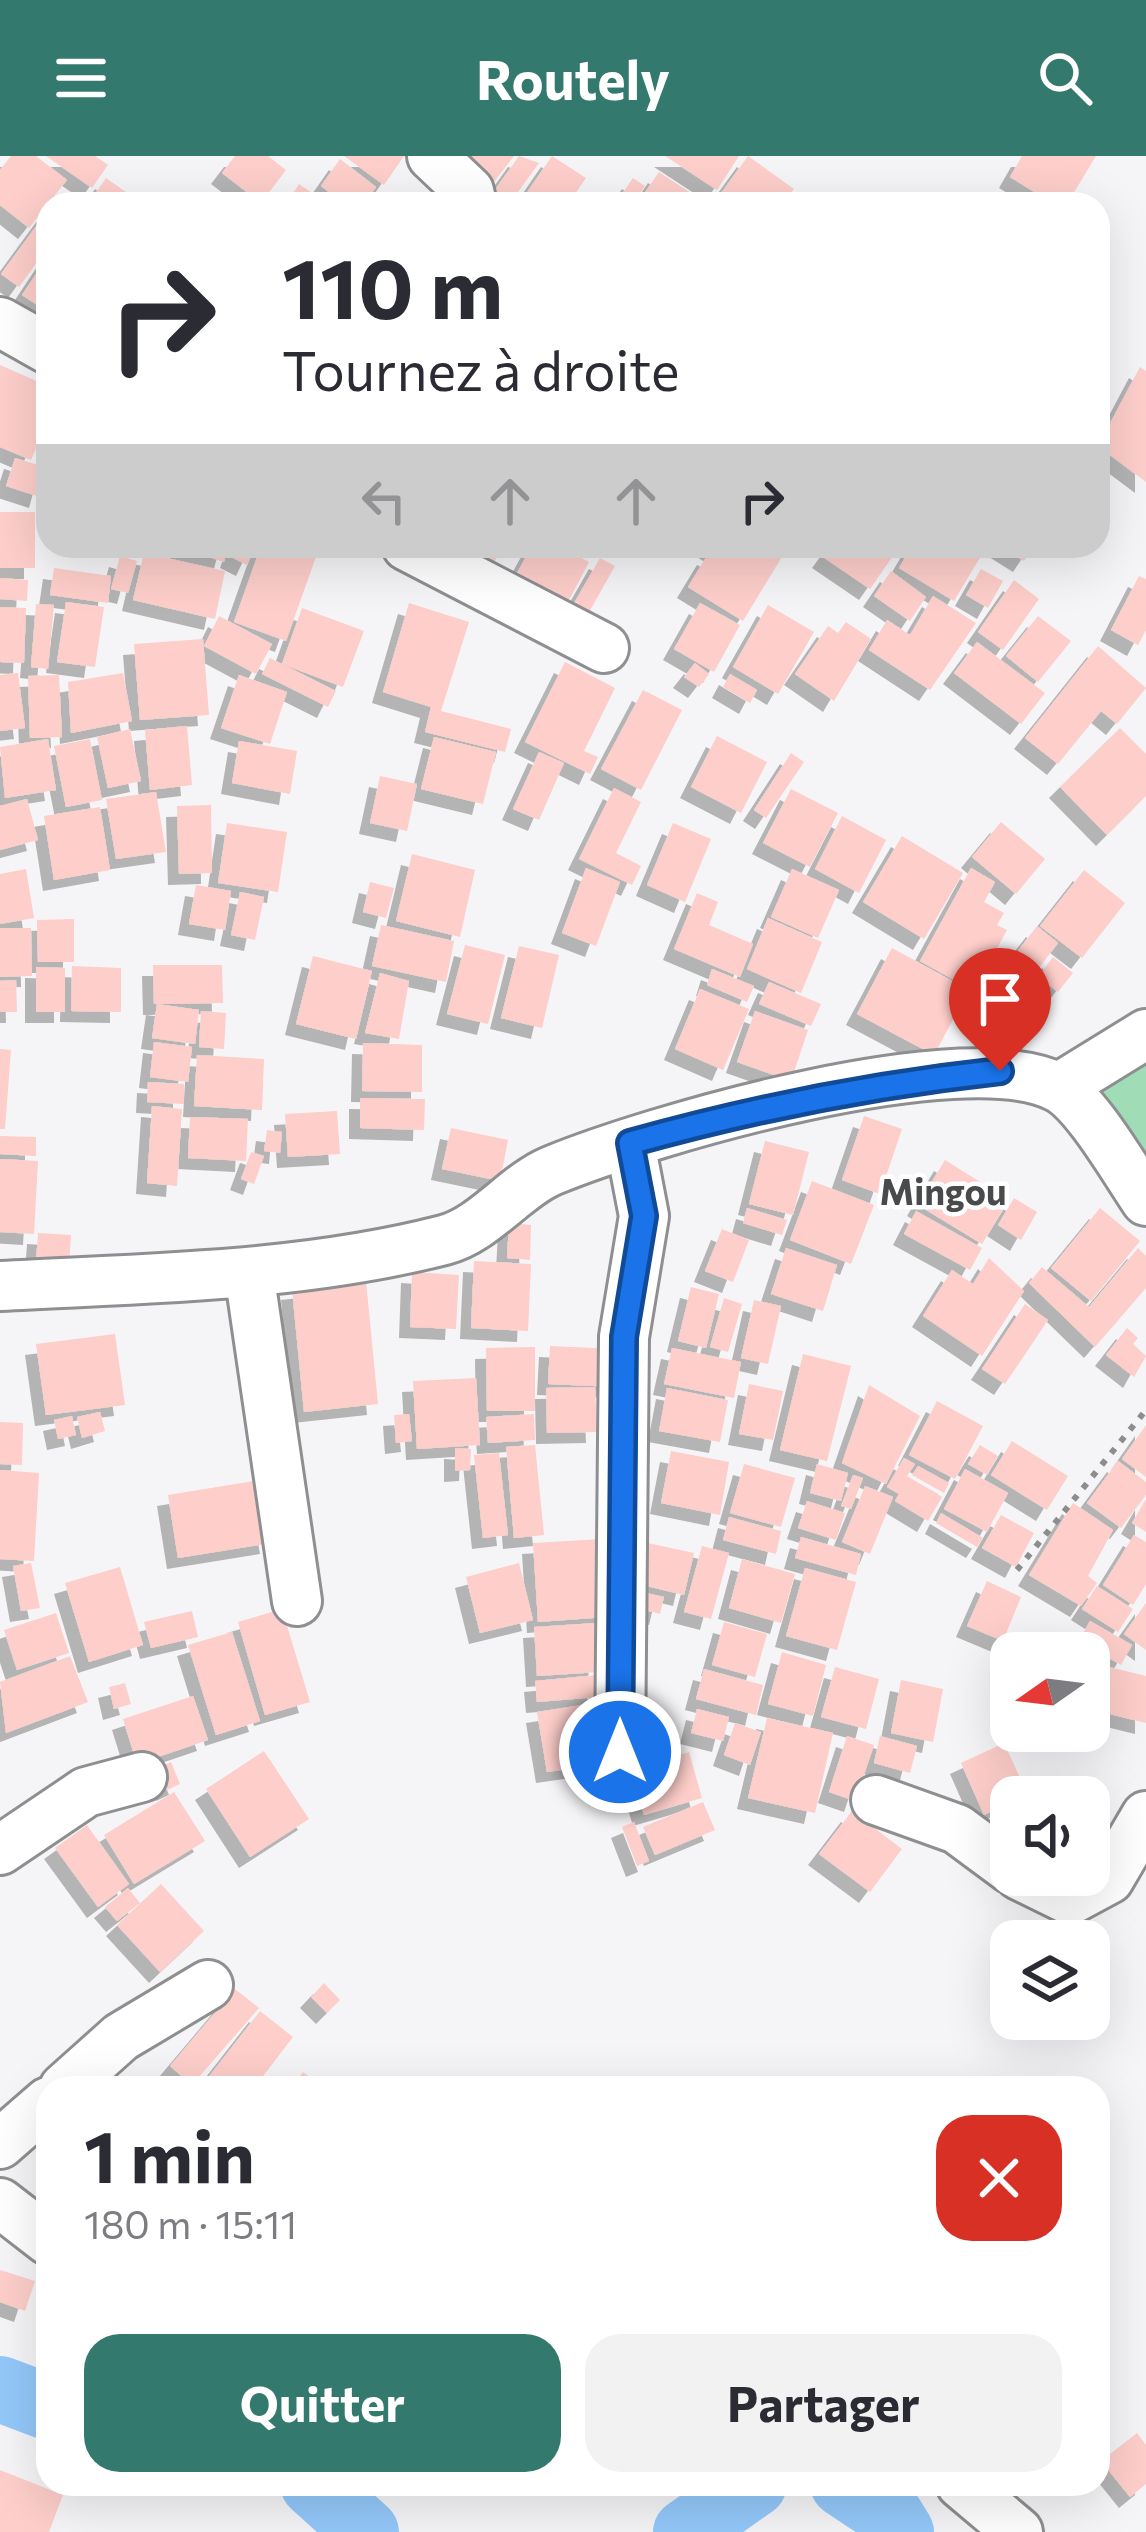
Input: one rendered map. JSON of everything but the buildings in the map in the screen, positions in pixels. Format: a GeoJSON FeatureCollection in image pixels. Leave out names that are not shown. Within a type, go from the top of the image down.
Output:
{"type":"FeatureCollection","features":[{"type":"Feature","properties":{"kind":"street"},"geometry":{"type":"LineString","coordinates":[[433,156],[469,192]]}},
{"type":"Feature","properties":{"kind":"street"},"geometry":{"type":"LineString","coordinates":[[0,322],[36,342]]}},
{"type":"Feature","properties":{"kind":"street"},"geometry":{"type":"LineString","coordinates":[[429,558],[604,648]]}},
{"type":"Feature","properties":{"kind":"street"},"geometry":{"type":"LineString","coordinates":[[1060,1088],[1146,1034]]}},
{"type":"Feature","properties":{"kind":"street"},"geometry":{"type":"LineString","coordinates":[[0,1286],[249,1272],[450,1239],[547,1173],[630,1143],[761,1106],[891,1082],[1000,1071],[1060,1088],[1146,1201]]}},
{"type":"Feature","properties":{"kind":"street"},"geometry":{"type":"LineString","coordinates":[[620,1752],[624,1337],[644,1216],[630,1143]]}},
{"type":"Feature","properties":{"kind":"street"},"geometry":{"type":"LineString","coordinates":[[249,1272],[297,1601]]}},
{"type":"Feature","properties":{"kind":"street"},"geometry":{"type":"LineString","coordinates":[[0,1850],[86,1792],[142,1777]]}},
{"type":"Feature","properties":{"kind":"street"},"geometry":{"type":"LineString","coordinates":[[876,1800],[957,1829],[990,1853]]}},
{"type":"Feature","properties":{"kind":"street"},"geometry":{"type":"LineString","coordinates":[[1110,1876],[1146,1816]]}},
{"type":"Feature","properties":{"kind":"street"},"geometry":{"type":"LineString","coordinates":[[77,2076],[121,2036],[208,1985]]}},
{"type":"Feature","properties":{"kind":"street"},"geometry":{"type":"LineString","coordinates":[[0,2144],[36,2112]]}},
{"type":"Feature","properties":{"kind":"street"},"geometry":{"type":"LineString","coordinates":[[0,2203],[36,2231]]}},
{"type":"Feature","properties":{"kind":"street"},"geometry":{"type":"LineString","coordinates":[[975,2496],[1018,2532]]}},
{"type":"Feature","properties":{"kind":"path"},"geometry":{"type":"LineString","coordinates":[[1017,1570],[1146,1410]]}},
{"type":"Feature","properties":{"kind":"green space"},"geometry":{"type":"Polygon","coordinates":[[[1146,1055],[1146,1161],[1098,1097],[1146,1055]]]}},
{"type":"Feature","properties":{"kind":"waterway"},"geometry":{"type":"LineString","coordinates":[[0,2389],[36,2402]]}},
{"type":"Feature","properties":{"kind":"waterway"},"geometry":{"type":"LineString","coordinates":[[326,2496],[366,2532]]}},
{"type":"Feature","properties":{"kind":"waterway"},"geometry":{"type":"LineString","coordinates":[[686,2532],[737,2496]]}},
{"type":"Feature","properties":{"kind":"waterway"},"geometry":{"type":"LineString","coordinates":[[861,2496],[891,2516],[901,2532]]}},
{"type":"Feature","properties":{"kind":"district","name":"Mingou"},"geometry":{"type":"Point","coordinates":[943,1190]}},
{"type":"Feature","properties":{"kind":"route"},"geometry":{"type":"LineString","coordinates":[[620,1752],[624,1337],[644,1216],[630,1143],[761,1106],[891,1082],[1000,1071]]}}]}
